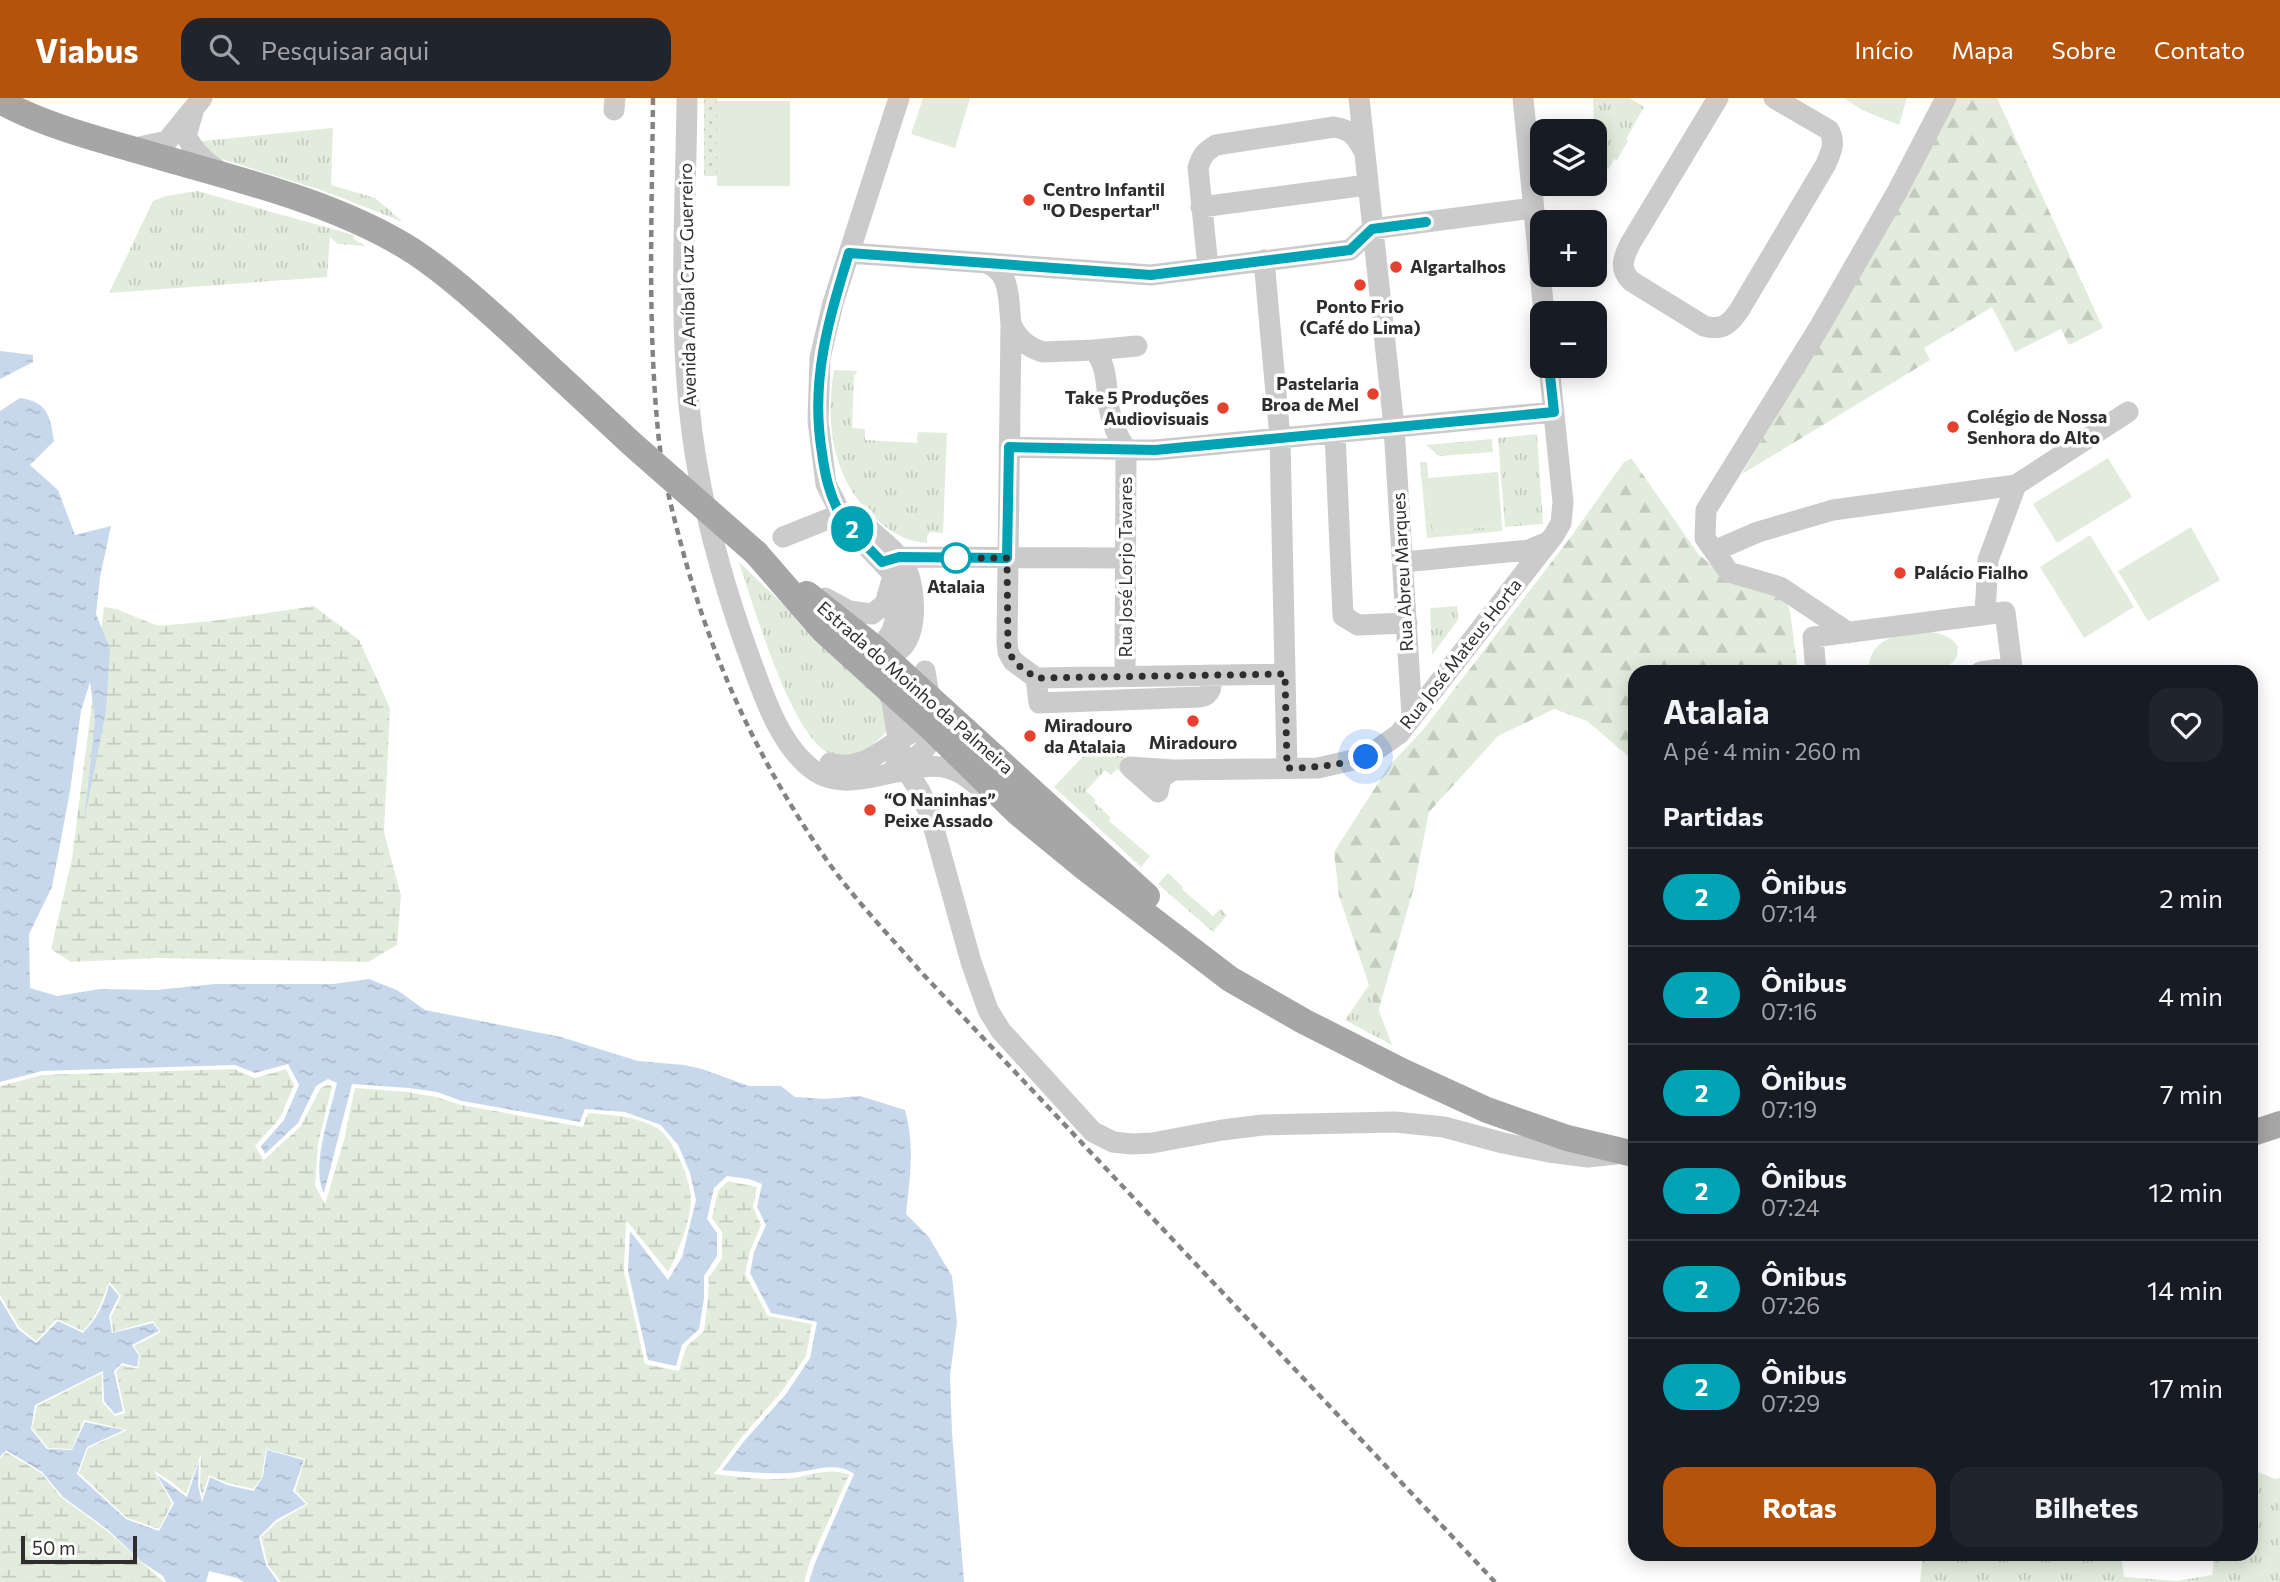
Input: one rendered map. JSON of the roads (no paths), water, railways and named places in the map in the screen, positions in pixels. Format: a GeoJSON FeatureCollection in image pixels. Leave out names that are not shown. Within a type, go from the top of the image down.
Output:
{"type":"FeatureCollection","features":[{"type":"Feature","properties":{"kind":"main road"},"geometry":{"type":"LineString","coordinates":[[0,101],[16,110],[132,149],[232,177],[315,205],[370,228],[412,251],[471,295],[632,444],[764,560]]}},
{"type":"Feature","properties":{"kind":"main road","name":"Estrada do Moinho da Palmeira"},"geometry":{"type":"LineString","coordinates":[[764,560],[823,630],[887,688],[917,756],[1018,813],[1230,979],[1305,1022],[1487,1110],[1567,1138],[1628,1152]]}},
{"type":"Feature","properties":{"kind":"main road","name":"Estrada do Moinho da Palmeira"},"geometry":{"type":"LineString","coordinates":[[764,560],[881,654],[927,684],[961,726],[1199,943],[1305,1022]]}},
{"type":"Feature","properties":{"kind":"main road"},"geometry":{"type":"LineString","coordinates":[[2258,1131],[2280,1124]]}},
{"type":"Feature","properties":{"kind":"street","name":"Avenida Aníbal Cruz Guerreiro"},"geometry":{"type":"LineString","coordinates":[[687,98],[685,315],[689,404],[698,472],[716,550],[741,633]]}},
{"type":"Feature","properties":{"kind":"street"},"geometry":{"type":"LineString","coordinates":[[899,98],[828,322],[820,358],[819,438],[826,484],[841,514],[860,539],[910,578],[916,642],[927,684],[932,718],[917,756]]}},
{"type":"Feature","properties":{"kind":"street"},"geometry":{"type":"LineString","coordinates":[[1524,98],[1543,301]]}},
{"type":"Feature","properties":{"kind":"street"},"geometry":{"type":"LineString","coordinates":[[1718,98],[1630,244],[1623,262],[1624,273],[1631,281],[1704,326],[1716,328],[1728,324],[1740,309],[1826,164],[1832,147],[1833,139],[1829,130],[1774,98]]}},
{"type":"Feature","properties":{"kind":"street"},"geometry":{"type":"LineString","coordinates":[[1849,633],[1780,587],[1729,572],[1705,538],[1706,510],[1820,326],[1897,192],[1946,98]]}},
{"type":"Feature","properties":{"kind":"street"},"geometry":{"type":"LineString","coordinates":[[1334,127],[1351,117],[1359,100]]}},
{"type":"Feature","properties":{"kind":"street","name":"Rua Abreu Marques"},"geometry":{"type":"LineString","coordinates":[[1359,100],[1394,427],[1412,716]]}},
{"type":"Feature","properties":{"kind":"street"},"geometry":{"type":"LineString","coordinates":[[132,149],[167,141],[198,104]]}},
{"type":"Feature","properties":{"kind":"street"},"geometry":{"type":"LineString","coordinates":[[198,104],[186,136],[205,163],[232,177]]}},
{"type":"Feature","properties":{"kind":"street"},"geometry":{"type":"LineString","coordinates":[[1208,267],[1198,168],[1200,158],[1207,151],[1216,145],[1334,127],[1346,129],[1356,136],[1364,151]]}},
{"type":"Feature","properties":{"kind":"street"},"geometry":{"type":"LineString","coordinates":[[1201,207],[1367,184]]}},
{"type":"Feature","properties":{"kind":"street"},"geometry":{"type":"LineString","coordinates":[[849,253],[1151,275],[1350,250],[1372,229],[1533,208]]}},
{"type":"Feature","properties":{"kind":"street"},"geometry":{"type":"LineString","coordinates":[[1264,260],[1280,438],[1287,768]]}},
{"type":"Feature","properties":{"kind":"street"},"geometry":{"type":"LineString","coordinates":[[985,263],[1000,270],[1007,287],[1011,324],[1008,652],[1018,665],[1036,678],[1039,703],[1205,697],[1211,690],[1211,675]]}},
{"type":"Feature","properties":{"kind":"street"},"geometry":{"type":"LineString","coordinates":[[1007,287],[1019,269],[1031,267]]}},
{"type":"Feature","properties":{"kind":"street"},"geometry":{"type":"LineString","coordinates":[[1011,324],[1023,342],[1043,352]]}},
{"type":"Feature","properties":{"kind":"street"},"geometry":{"type":"LineString","coordinates":[[1011,366],[1020,355],[1137,346]]}},
{"type":"Feature","properties":{"kind":"street","name":"Rua José Lorjo Tavares"},"geometry":{"type":"LineString","coordinates":[[1094,350],[1103,362],[1114,427],[1126,449],[1125,676]]}},
{"type":"Feature","properties":{"kind":"street","name":"Rua José Mateus Horta"},"geometry":{"type":"LineString","coordinates":[[1173,770],[1161,778],[1158,792],[1130,767],[1173,770],[1318,768],[1366,757],[1399,734],[1559,528],[1563,509],[1550,378]]}},
{"type":"Feature","properties":{"kind":"street"},"geometry":{"type":"LineString","coordinates":[[1009,447],[1155,450],[1554,412]]}},
{"type":"Feature","properties":{"kind":"street"},"geometry":{"type":"LineString","coordinates":[[1714,551],[1758,532],[1833,510],[2017,485],[2128,412]]}},
{"type":"Feature","properties":{"kind":"street"},"geometry":{"type":"LineString","coordinates":[[1335,433],[1343,616],[1358,625],[1406,623]]}},
{"type":"Feature","properties":{"kind":"street"},"geometry":{"type":"LineString","coordinates":[[819,438],[831,478],[846,504],[891,564],[900,594],[898,610],[881,654],[880,667],[892,702],[898,741],[917,756],[962,774],[1061,848]]}},
{"type":"Feature","properties":{"kind":"street"},"geometry":{"type":"LineString","coordinates":[[1985,614],[1988,560],[2017,485]]}},
{"type":"Feature","properties":{"kind":"street"},"geometry":{"type":"LineString","coordinates":[[783,537],[841,514]]}},
{"type":"Feature","properties":{"kind":"street"},"geometry":{"type":"LineString","coordinates":[[1404,562],[1529,550],[1548,542]]}},
{"type":"Feature","properties":{"kind":"street"},"geometry":{"type":"LineString","coordinates":[[1514,551],[1522,559],[1526,571]]}},
{"type":"Feature","properties":{"kind":"street"},"geometry":{"type":"LineString","coordinates":[[891,564],[1007,558],[1125,558]]}},
{"type":"Feature","properties":{"kind":"street"},"geometry":{"type":"LineString","coordinates":[[764,560],[829,601],[849,611],[863,614],[876,613],[885,604],[891,587],[891,564]]}},
{"type":"Feature","properties":{"kind":"street"},"geometry":{"type":"LineString","coordinates":[[790,593],[847,643],[864,651],[881,654],[891,654],[907,640],[913,623],[914,601]]}},
{"type":"Feature","properties":{"kind":"street"},"geometry":{"type":"LineString","coordinates":[[1815,665],[1813,637],[2005,612],[2012,665]]}},
{"type":"Feature","properties":{"kind":"street"},"geometry":{"type":"LineString","coordinates":[[741,633],[806,747],[832,765],[849,766],[865,762],[920,729],[917,756],[920,791],[931,818],[971,962],[988,1010],[1001,1031],[1093,1132],[1113,1142],[1132,1144],[1263,1125],[1395,1122],[1444,1127],[1549,1152],[1588,1157],[1628,1153]]}},
{"type":"Feature","properties":{"kind":"street"},"geometry":{"type":"LineString","coordinates":[[741,633],[766,700],[785,738],[815,772],[850,780],[871,778],[917,756],[939,726],[947,728],[962,737],[1040,810],[1105,858]]}},
{"type":"Feature","properties":{"kind":"street","name":"Rua José Lorjo Tavares"},"geometry":{"type":"LineString","coordinates":[[1036,678],[1285,674]]}},
{"type":"Feature","properties":{"kind":"water"},"geometry":{"type":"Polygon","coordinates":[[[0,351],[33,355],[33,362],[0,379],[0,351]]]}},
{"type":"Feature","properties":{"kind":"water"},"geometry":{"type":"Polygon","coordinates":[[[20,398],[37,403],[49,417],[54,441],[30,465],[58,490],[75,535],[111,526],[100,577],[96,614],[110,649],[106,711],[84,822],[95,720],[90,682],[81,711],[70,791],[52,887],[29,934],[30,988],[57,996],[100,989],[156,990],[215,984],[333,984],[369,979],[397,990],[425,1010],[561,1037],[638,1061],[702,1069],[749,1086],[781,1086],[795,1097],[824,1099],[860,1096],[905,1110],[911,1149],[906,1214],[928,1236],[952,1276],[957,1322],[950,1376],[952,1432],[964,1582],[809,1582],[854,1474],[831,1467],[781,1473],[722,1470],[786,1394],[810,1358],[817,1322],[771,1313],[750,1273],[754,1252],[766,1225],[757,1207],[762,1184],[727,1176],[714,1188],[707,1219],[717,1233],[717,1256],[704,1276],[704,1299],[699,1329],[682,1345],[676,1366],[648,1360],[628,1271],[630,1231],[668,1280],[682,1257],[696,1200],[690,1173],[678,1145],[661,1125],[625,1112],[585,1109],[580,1122],[462,1101],[437,1092],[352,1084],[324,1193],[320,1182],[320,1154],[337,1083],[328,1079],[316,1086],[298,1123],[265,1154],[261,1146],[284,1120],[299,1085],[288,1064],[255,1073],[235,1065],[42,1071],[0,1082],[0,411],[20,398]]]}},
{"type":"Feature","properties":{"kind":"water"},"geometry":{"type":"Polygon","coordinates":[[[109,1284],[119,1296],[109,1316],[112,1333],[153,1323],[159,1331],[132,1345],[139,1356],[137,1367],[122,1363],[114,1371],[123,1411],[115,1414],[104,1401],[103,1371],[35,1405],[31,1429],[47,1449],[72,1450],[85,1422],[124,1430],[87,1447],[77,1474],[126,1519],[159,1531],[174,1503],[157,1475],[187,1497],[199,1461],[198,1485],[202,1502],[210,1477],[227,1485],[254,1491],[263,1476],[267,1450],[304,1460],[293,1491],[306,1504],[276,1520],[259,1537],[266,1565],[278,1582],[244,1582],[209,1571],[206,1582],[166,1582],[163,1576],[142,1562],[107,1529],[63,1497],[42,1472],[6,1450],[0,1457],[0,1299],[18,1329],[36,1343],[58,1321],[83,1333],[100,1310],[109,1284]]]}},
{"type":"Feature","properties":{"kind":"railway"},"geometry":{"type":"LineString","coordinates":[[653,98],[653,355],[663,467],[681,544],[707,628],[739,708],[779,785],[837,874],[921,972],[1495,1582]]}},
{"type":"Feature","properties":{"kind":"place","name":"Centro Infantil \"O Despertar\""},"geometry":{"type":"Point","coordinates":[1029,200]}},
{"type":"Feature","properties":{"kind":"place","name":"Algartalhos"},"geometry":{"type":"Point","coordinates":[1396,267]}},
{"type":"Feature","properties":{"kind":"place","name":"Ponto Frio (Café do Lima)"},"geometry":{"type":"Point","coordinates":[1360,285]}},
{"type":"Feature","properties":{"kind":"place","name":"Pastelaria Broa de Mel"},"geometry":{"type":"Point","coordinates":[1373,394]}},
{"type":"Feature","properties":{"kind":"place","name":"Take 5 Produções Audiovisuais"},"geometry":{"type":"Point","coordinates":[1223,408]}},
{"type":"Feature","properties":{"kind":"place","name":"Colégio de Nossa Senhora do Alto"},"geometry":{"type":"Point","coordinates":[1953,427]}},
{"type":"Feature","properties":{"kind":"place","name":"Atalaia"},"geometry":{"type":"Point","coordinates":[956,558]}},
{"type":"Feature","properties":{"kind":"place","name":"Palácio Fialho"},"geometry":{"type":"Point","coordinates":[1900,573]}},
{"type":"Feature","properties":{"kind":"place","name":"Miradouro"},"geometry":{"type":"Point","coordinates":[1193,721]}},
{"type":"Feature","properties":{"kind":"place","name":"Miradouro da Atalaia"},"geometry":{"type":"Point","coordinates":[1030,736]}},
{"type":"Feature","properties":{"kind":"place","name":"“O Naninhas” Peixe Assado"},"geometry":{"type":"Point","coordinates":[870,810]}}]}
